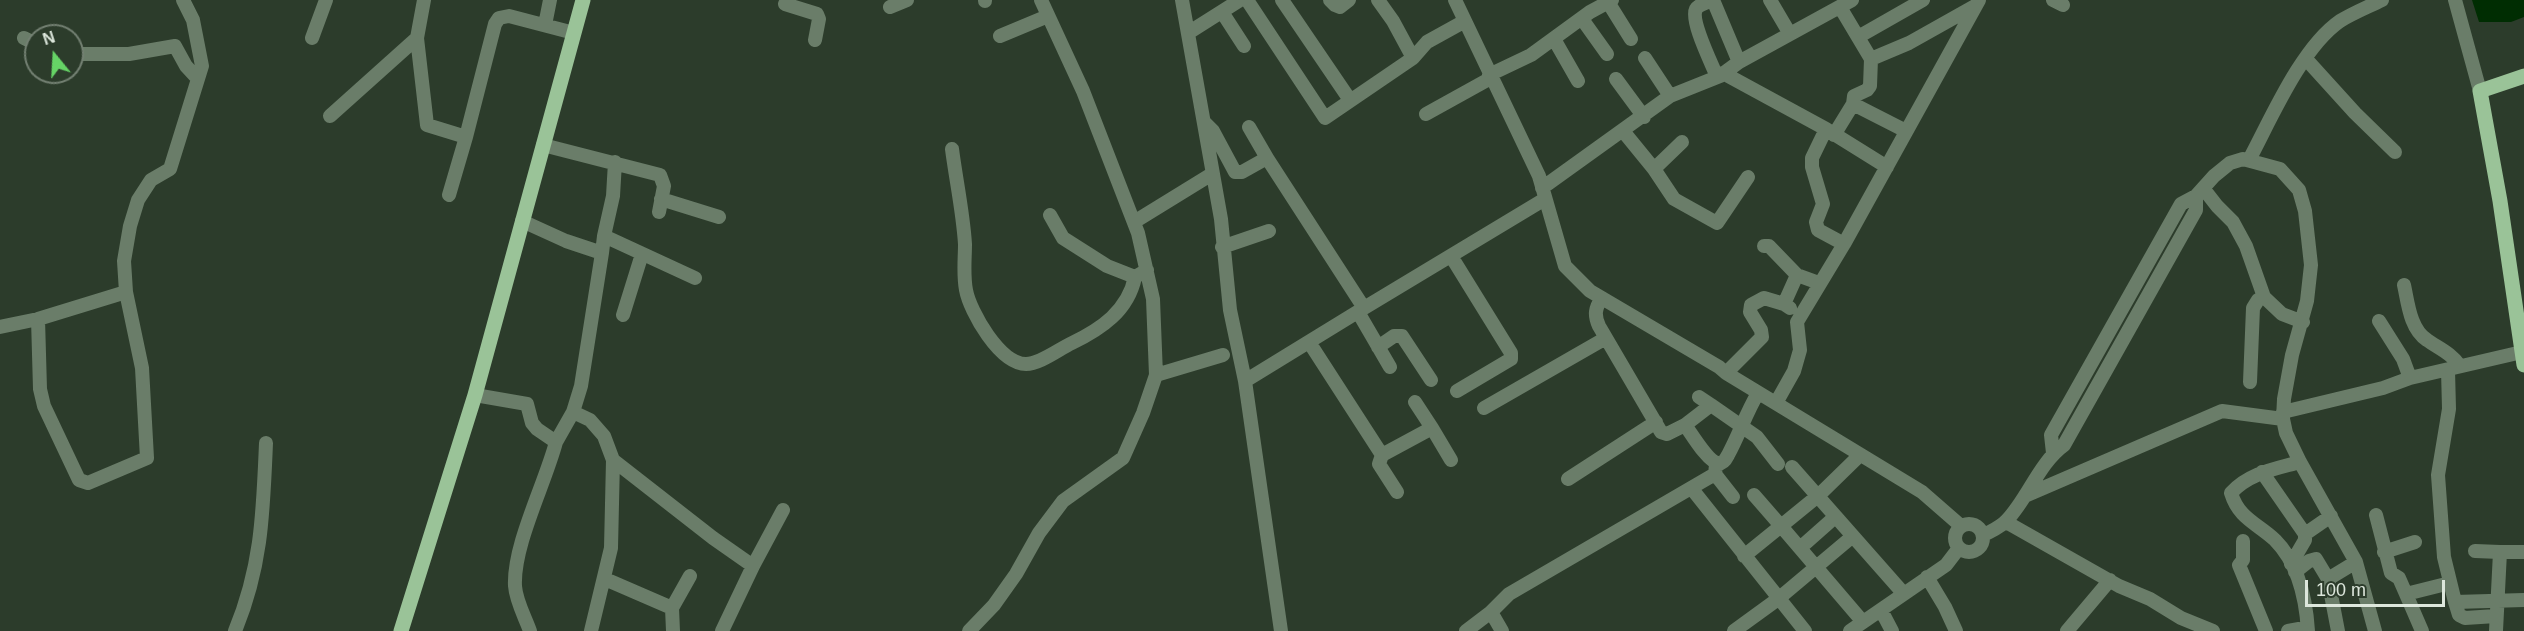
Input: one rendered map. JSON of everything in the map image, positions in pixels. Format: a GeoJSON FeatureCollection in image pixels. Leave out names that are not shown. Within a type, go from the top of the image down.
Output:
{"type":"FeatureCollection","features":[{"type":"Feature","properties":{"kind":"main road"},"geometry":{"type":"LineString","coordinates":[[401,631],[475,395],[583,0]]}},
{"type":"Feature","properties":{"kind":"main road"},"geometry":{"type":"LineString","coordinates":[[2523,358],[2500,201],[2480,91],[2524,76]]}},
{"type":"Feature","properties":{"kind":"street"},"geometry":{"type":"LineString","coordinates":[[38,319],[40,389],[44,406],[79,480],[88,483],[143,461],[149,455],[142,368],[126,292],[124,261],[130,226],[138,200],[151,180],[170,169],[202,66],[193,20],[183,0]]}},
{"type":"Feature","properties":{"kind":"street"},"geometry":{"type":"LineString","coordinates":[[424,0],[417,38],[427,125],[466,137]]}},
{"type":"Feature","properties":{"kind":"street"},"geometry":{"type":"LineString","coordinates":[[545,25],[550,0]]}},
{"type":"Feature","properties":{"kind":"street"},"geometry":{"type":"LineString","coordinates":[[890,7],[907,0]]}},
{"type":"Feature","properties":{"kind":"street"},"geometry":{"type":"LineString","coordinates":[[969,631],[994,605],[1016,574],[1039,533],[1063,501],[1123,458],[1143,413],[1156,375],[1153,299],[1134,222],[1083,91],[1041,0]]}},
{"type":"Feature","properties":{"kind":"street"},"geometry":{"type":"LineString","coordinates":[[1182,0],[1221,219],[1230,310],[1245,381],[1281,631]]}},
{"type":"Feature","properties":{"kind":"street"},"geometry":{"type":"LineString","coordinates":[[1188,33],[1240,0]]}},
{"type":"Feature","properties":{"kind":"street"},"geometry":{"type":"LineString","coordinates":[[1247,0],[1325,118],[1413,58],[1427,42],[1465,21]]}},
{"type":"Feature","properties":{"kind":"street"},"geometry":{"type":"LineString","coordinates":[[1282,0],[1350,100]]}},
{"type":"Feature","properties":{"kind":"street"},"geometry":{"type":"LineString","coordinates":[[1330,0],[1335,6],[1340,7],[1349,0]]}},
{"type":"Feature","properties":{"kind":"street"},"geometry":{"type":"LineString","coordinates":[[1378,0],[1393,21],[1413,58]]}},
{"type":"Feature","properties":{"kind":"street"},"geometry":{"type":"LineString","coordinates":[[1455,0],[1539,176],[1565,266],[1590,291],[1922,492],[1962,526]]}},
{"type":"Feature","properties":{"kind":"street"},"geometry":{"type":"LineString","coordinates":[[1739,62],[1713,0],[1699,6],[1696,9],[1694,21],[1720,75],[1830,132],[1887,167]]}},
{"type":"Feature","properties":{"kind":"street"},"geometry":{"type":"LineString","coordinates":[[1770,0],[1790,34]]}},
{"type":"Feature","properties":{"kind":"street"},"geometry":{"type":"LineString","coordinates":[[1858,37],[1923,0]]}},
{"type":"Feature","properties":{"kind":"street"},"geometry":{"type":"LineString","coordinates":[[2249,160],[2295,74],[2319,41],[2340,22],[2382,0]]}},
{"type":"Feature","properties":{"kind":"street"},"geometry":{"type":"LineString","coordinates":[[2456,0],[2480,91]]}},
{"type":"Feature","properties":{"kind":"street"},"geometry":{"type":"LineString","coordinates":[[312,38],[322,1]]}},
{"type":"Feature","properties":{"kind":"street"},"geometry":{"type":"LineString","coordinates":[[1426,114],[1531,55],[1610,1],[1631,39]]}},
{"type":"Feature","properties":{"kind":"street"},"geometry":{"type":"LineString","coordinates":[[1871,59],[1909,43],[1975,2]]}},
{"type":"Feature","properties":{"kind":"street"},"geometry":{"type":"LineString","coordinates":[[1776,403],[1794,372],[1800,350],[1797,322],[1887,167],[1975,2]]}},
{"type":"Feature","properties":{"kind":"street"},"geometry":{"type":"LineString","coordinates":[[1245,381],[1451,256],[1543,194],[1670,96],[1720,75],[1836,5],[1871,59],[1870,86],[1867,90],[1854,96],[1853,104],[1812,158],[1812,167],[1823,204],[1816,225],[1818,230],[1844,244]]}},
{"type":"Feature","properties":{"kind":"street"},"geometry":{"type":"LineString","coordinates":[[785,7],[817,14],[819,19],[815,40]]}},
{"type":"Feature","properties":{"kind":"street"},"geometry":{"type":"LineString","coordinates":[[1222,12],[1244,46]]}},
{"type":"Feature","properties":{"kind":"street"},"geometry":{"type":"LineString","coordinates":[[449,195],[495,24],[499,18],[509,16],[574,33]]}},
{"type":"Feature","properties":{"kind":"street"},"geometry":{"type":"LineString","coordinates":[[1000,36],[1048,16]]}},
{"type":"Feature","properties":{"kind":"street"},"geometry":{"type":"LineString","coordinates":[[1582,18],[1607,54]]}},
{"type":"Feature","properties":{"kind":"street"},"geometry":{"type":"LineString","coordinates":[[330,116],[417,38]]}},
{"type":"Feature","properties":{"kind":"street"},"geometry":{"type":"LineString","coordinates":[[1554,39],[1578,81]]}},
{"type":"Feature","properties":{"kind":"street"},"geometry":{"type":"LineString","coordinates":[[84,54],[129,54],[175,46],[186,66],[198,79]]}},
{"type":"Feature","properties":{"kind":"street"},"geometry":{"type":"LineString","coordinates":[[1645,58],[1670,96]]}},
{"type":"Feature","properties":{"kind":"street"},"geometry":{"type":"LineString","coordinates":[[2306,59],[2355,113],[2395,152]]}},
{"type":"Feature","properties":{"kind":"street"},"geometry":{"type":"LineString","coordinates":[[1616,79],[1644,117]]}},
{"type":"Feature","properties":{"kind":"street"},"geometry":{"type":"LineString","coordinates":[[1853,104],[1906,131]]}},
{"type":"Feature","properties":{"kind":"street"},"geometry":{"type":"LineString","coordinates":[[1204,121],[1213,131],[1235,172],[1242,172],[1267,158]]}},
{"type":"Feature","properties":{"kind":"street"},"geometry":{"type":"LineString","coordinates":[[1249,127],[1361,310],[1390,367]]}},
{"type":"Feature","properties":{"kind":"street"},"geometry":{"type":"LineString","coordinates":[[1623,131],[1654,169],[1674,199],[1717,223],[1748,177]]}},
{"type":"Feature","properties":{"kind":"street"},"geometry":{"type":"LineString","coordinates":[[1654,169],[1682,142]]}},
{"type":"Feature","properties":{"kind":"street"},"geometry":{"type":"LineString","coordinates":[[543,145],[660,175],[664,186],[660,206],[719,217]]}},
{"type":"Feature","properties":{"kind":"street"},"geometry":{"type":"LineString","coordinates":[[952,149],[963,224],[966,291],[973,311],[985,331],[1016,362],[1028,364],[1038,360],[1085,337],[1104,324],[1127,301],[1132,293],[1135,277],[1147,270]]}},
{"type":"Feature","properties":{"kind":"street"},"geometry":{"type":"LineString","coordinates":[[1984,536],[2006,522],[2027,495],[2053,453],[2064,445],[2196,210],[2199,192],[2230,163],[2243,159],[2249,160],[2280,169],[2299,190],[2306,211],[2311,265],[2303,322],[2292,355],[2283,416],[2286,433],[2300,462],[2356,562],[2375,631]]}},
{"type":"Feature","properties":{"kind":"street"},"geometry":{"type":"LineString","coordinates":[[530,631],[517,595],[516,579],[520,552],[556,442],[573,412],[581,386],[604,236],[613,196],[615,162]]}},
{"type":"Feature","properties":{"kind":"street"},"geometry":{"type":"LineString","coordinates":[[1134,222],[1212,174]]}},
{"type":"Feature","properties":{"kind":"street"},"geometry":{"type":"LineString","coordinates":[[2199,192],[2233,222],[2246,246],[2264,297],[2282,314],[2303,322]]}},
{"type":"Feature","properties":{"kind":"street"},"geometry":{"type":"LineString","coordinates":[[1050,215],[1063,238],[1107,266],[1135,277]]}},
{"type":"Feature","properties":{"kind":"street"},"geometry":{"type":"LineString","coordinates":[[522,221],[566,242],[602,253]]}},
{"type":"Feature","properties":{"kind":"street"},"geometry":{"type":"LineString","coordinates":[[1222,247],[1269,231]]}},
{"type":"Feature","properties":{"kind":"street"},"geometry":{"type":"LineString","coordinates":[[604,236],[695,278]]}},
{"type":"Feature","properties":{"kind":"street"},"geometry":{"type":"LineString","coordinates":[[1764,246],[1769,246],[1797,275],[1819,283]]}},
{"type":"Feature","properties":{"kind":"street"},"geometry":{"type":"LineString","coordinates":[[623,315],[642,254]]}},
{"type":"Feature","properties":{"kind":"street"},"geometry":{"type":"LineString","coordinates":[[1451,256],[1512,353],[1511,359],[1457,391]]}},
{"type":"Feature","properties":{"kind":"street"},"geometry":{"type":"LineString","coordinates":[[1784,304],[1797,275]]}},
{"type":"Feature","properties":{"kind":"street"},"geometry":{"type":"LineString","coordinates":[[2404,285],[2412,319],[2420,334],[2454,357],[2449,409],[2438,475],[2444,557],[2455,602],[2459,615],[2465,618],[2496,616]]}},
{"type":"Feature","properties":{"kind":"street"},"geometry":{"type":"LineString","coordinates":[[0,327],[38,319],[126,292]]}},
{"type":"Feature","properties":{"kind":"street"},"geometry":{"type":"LineString","coordinates":[[2250,382],[2253,308],[2258,300],[2264,297]]}},
{"type":"Feature","properties":{"kind":"street"},"geometry":{"type":"LineString","coordinates":[[1602,298],[1596,307],[1595,318],[1665,434],[1685,425],[1711,405]]}},
{"type":"Feature","properties":{"kind":"street"},"geometry":{"type":"LineString","coordinates":[[1726,373],[1762,337],[1761,330],[1750,312],[1751,305],[1764,298],[1784,304],[1800,316]]}},
{"type":"Feature","properties":{"kind":"street"},"geometry":{"type":"LineString","coordinates":[[2379,321],[2403,359],[2410,378]]}},
{"type":"Feature","properties":{"kind":"street"},"geometry":{"type":"LineString","coordinates":[[1378,346],[1394,336],[1402,336],[1431,380]]}},
{"type":"Feature","properties":{"kind":"street"},"geometry":{"type":"LineString","coordinates":[[1484,408],[1606,338]]}},
{"type":"Feature","properties":{"kind":"street"},"geometry":{"type":"LineString","coordinates":[[1309,342],[1382,455]]}},
{"type":"Feature","properties":{"kind":"street"},"geometry":{"type":"LineString","coordinates":[[1156,375],[1222,355]]}},
{"type":"Feature","properties":{"kind":"street"},"geometry":{"type":"LineString","coordinates":[[2027,495],[2222,411],[2283,416],[2383,388],[2410,378],[2454,368],[2523,358]]}},
{"type":"Feature","properties":{"kind":"street"},"geometry":{"type":"LineString","coordinates":[[1466,631],[1491,612],[1509,594],[1692,489],[1728,458],[1741,424],[1758,393]]}},
{"type":"Feature","properties":{"kind":"street"},"geometry":{"type":"LineString","coordinates":[[475,395],[527,404],[532,423],[556,442]]}},
{"type":"Feature","properties":{"kind":"street"},"geometry":{"type":"LineString","coordinates":[[1699,397],[1741,424],[1761,441],[1778,464]]}},
{"type":"Feature","properties":{"kind":"street"},"geometry":{"type":"LineString","coordinates":[[1415,402],[1451,460]]}},
{"type":"Feature","properties":{"kind":"street"},"geometry":{"type":"LineString","coordinates":[[573,412],[590,420],[604,436],[613,460],[611,548],[591,631]]}},
{"type":"Feature","properties":{"kind":"street"},"geometry":{"type":"LineString","coordinates":[[1568,478],[1656,422]]}},
{"type":"Feature","properties":{"kind":"street"},"geometry":{"type":"LineString","coordinates":[[1685,425],[1710,459],[1733,498]]}},
{"type":"Feature","properties":{"kind":"street"},"geometry":{"type":"LineString","coordinates":[[1397,492],[1379,464],[1382,455],[1432,428]]}},
{"type":"Feature","properties":{"kind":"street"},"geometry":{"type":"LineString","coordinates":[[235,631],[246,605],[257,565],[266,443]]}},
{"type":"Feature","properties":{"kind":"street"},"geometry":{"type":"LineString","coordinates":[[1744,556],[1819,495],[1860,454]]}},
{"type":"Feature","properties":{"kind":"street"},"geometry":{"type":"LineString","coordinates":[[613,460],[712,538],[753,566]]}},
{"type":"Feature","properties":{"kind":"street"},"geometry":{"type":"LineString","coordinates":[[2288,631],[2299,629],[2308,631],[2304,596],[2293,568],[2275,541],[2240,514],[2231,493],[2243,481],[2262,472],[2300,462]]}},
{"type":"Feature","properties":{"kind":"street"},"geometry":{"type":"LineString","coordinates":[[1792,467],[1904,594]]}},
{"type":"Feature","properties":{"kind":"street"},"geometry":{"type":"LineString","coordinates":[[2262,472],[2305,534],[2305,540],[2293,568]]}},
{"type":"Feature","properties":{"kind":"street"},"geometry":{"type":"LineString","coordinates":[[1692,489],[1805,631]]}},
{"type":"Feature","properties":{"kind":"street"},"geometry":{"type":"LineString","coordinates":[[1754,495],[1863,622]]}},
{"type":"Feature","properties":{"kind":"street"},"geometry":{"type":"LineString","coordinates":[[722,631],[783,510]]}},
{"type":"Feature","properties":{"kind":"street"},"geometry":{"type":"LineString","coordinates":[[2376,515],[2391,573],[2398,578],[2422,631]]}},
{"type":"Feature","properties":{"kind":"street"},"geometry":{"type":"LineString","coordinates":[[2305,534],[2331,516]]}},
{"type":"Feature","properties":{"kind":"street"},"geometry":{"type":"LineString","coordinates":[[1800,548],[1835,517]]}},
{"type":"Feature","properties":{"kind":"street"},"geometry":{"type":"LineString","coordinates":[[2006,522],[2181,618],[2213,631]]}},
{"type":"Feature","properties":{"kind":"street"},"geometry":{"type":"LineString","coordinates":[[1974,524],[1981,530],[1984,536],[1982,546],[1978,550],[1968,553],[1959,548],[1955,535],[1962,526],[1974,524]]}},
{"type":"Feature","properties":{"kind":"street"},"geometry":{"type":"LineString","coordinates":[[1734,631],[1778,599],[1853,536]]}},
{"type":"Feature","properties":{"kind":"street"},"geometry":{"type":"LineString","coordinates":[[2243,541],[2243,560],[2239,564],[2266,631]]}},
{"type":"Feature","properties":{"kind":"street"},"geometry":{"type":"LineString","coordinates":[[2384,552],[2415,542]]}},
{"type":"Feature","properties":{"kind":"street"},"geometry":{"type":"LineString","coordinates":[[1850,631],[1946,565],[1959,548]]}},
{"type":"Feature","properties":{"kind":"street"},"geometry":{"type":"LineString","coordinates":[[2475,551],[2524,552]]}},
{"type":"Feature","properties":{"kind":"street"},"geometry":{"type":"LineString","coordinates":[[2496,631],[2500,552]]}},
{"type":"Feature","properties":{"kind":"street"},"geometry":{"type":"LineString","coordinates":[[2293,568],[2316,559],[2328,579],[2338,631]]}},
{"type":"Feature","properties":{"kind":"street"},"geometry":{"type":"LineString","coordinates":[[2328,579],[2356,562]]}},
{"type":"Feature","properties":{"kind":"street"},"geometry":{"type":"LineString","coordinates":[[673,631],[672,608],[690,576]]}},
{"type":"Feature","properties":{"kind":"street"},"geometry":{"type":"LineString","coordinates":[[1927,577],[1956,631]]}},
{"type":"Feature","properties":{"kind":"street"},"geometry":{"type":"LineString","coordinates":[[605,579],[672,608]]}},
{"type":"Feature","properties":{"kind":"street"},"geometry":{"type":"LineString","coordinates":[[2067,631],[2110,580]]}},
{"type":"Feature","properties":{"kind":"street"},"geometry":{"type":"LineString","coordinates":[[2406,594],[2450,583]]}},
{"type":"Feature","properties":{"kind":"street"},"geometry":{"type":"LineString","coordinates":[[2455,602],[2524,600]]}},
{"type":"Feature","properties":{"kind":"street"},"geometry":{"type":"LineString","coordinates":[[1881,610],[1892,631]]}},
{"type":"Feature","properties":{"kind":"street"},"geometry":{"type":"LineString","coordinates":[[1491,612],[1502,631]]}},
{"type":"Feature","properties":{"kind":"shaded area"},"geometry":{"type":"Polygon","coordinates":[[[2472,0],[2524,0],[2524,17],[2511,22],[2479,22],[2472,0]]]}}]}
